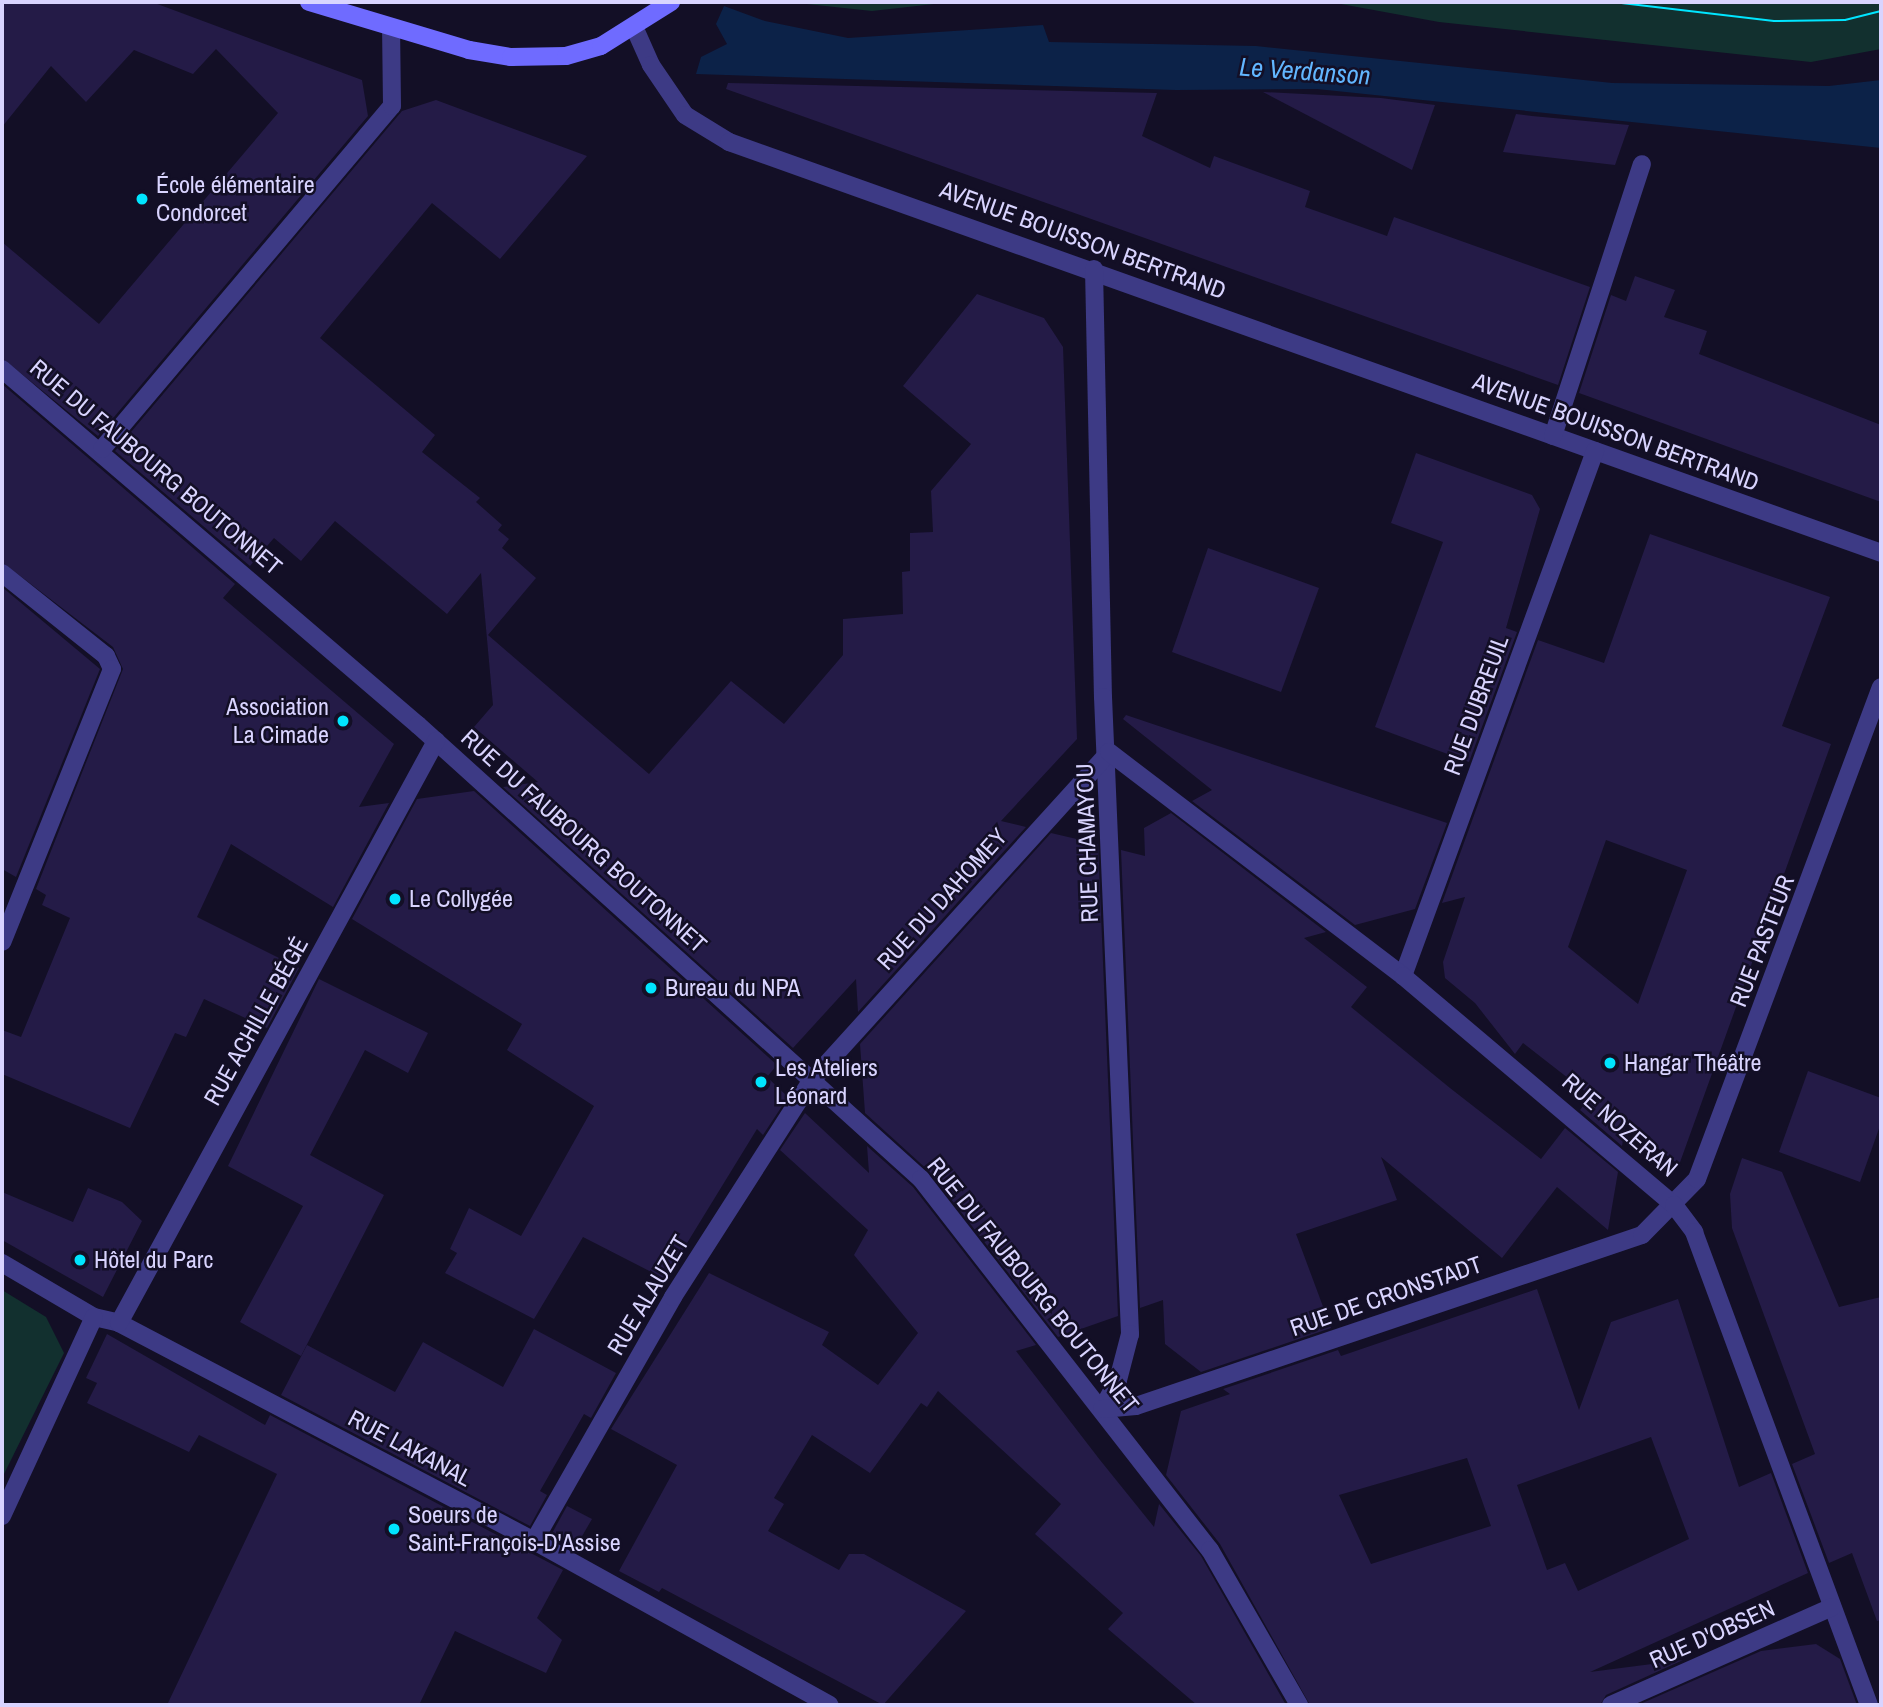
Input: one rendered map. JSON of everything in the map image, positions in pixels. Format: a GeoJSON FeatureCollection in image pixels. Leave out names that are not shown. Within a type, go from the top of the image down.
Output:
{"type":"FeatureCollection","features":[{"type":"Feature","properties":{"kind":"main road"},"geometry":{"type":"LineString","coordinates":[[309,2],[391,28],[511,57],[566,56],[635,29],[671,2]]}},
{"type":"Feature","properties":{"kind":"street"},"geometry":{"type":"LineString","coordinates":[[102,449],[392,106],[391,28]]}},
{"type":"Feature","properties":{"kind":"street","name":"AVENUE BOUISSON BERTRAND"},"geometry":{"type":"LineString","coordinates":[[635,29],[651,65],[685,115],[729,142],[1094,269],[1881,553]]}},
{"type":"Feature","properties":{"kind":"street"},"geometry":{"type":"LineString","coordinates":[[1553,436],[1642,164]]}},
{"type":"Feature","properties":{"kind":"street","name":"RUE CHAMAYOU"},"geometry":{"type":"LineString","coordinates":[[1094,269],[1130,1334],[1118,1380],[1102,1409]]}},
{"type":"Feature","properties":{"kind":"street","name":"RUE DU FAUBOURG BOUTONNET"},"geometry":{"type":"LineString","coordinates":[[2,369],[102,449],[436,741],[921,1179],[1210,1550],[1299,1705]]}},
{"type":"Feature","properties":{"kind":"street","name":"RUE DUBREUIL"},"geometry":{"type":"LineString","coordinates":[[1403,976],[1595,451]]}},
{"type":"Feature","properties":{"kind":"street"},"geometry":{"type":"LineString","coordinates":[[2,573],[106,656],[113,668],[10,899],[2,942]]}},
{"type":"Feature","properties":{"kind":"street","name":"RUE PASTEUR"},"geometry":{"type":"LineString","coordinates":[[1674,1205],[1697,1179],[1881,687]]}},
{"type":"Feature","properties":{"kind":"street","name":"RUE ACHILLE BÉGÉ"},"geometry":{"type":"LineString","coordinates":[[119,1323],[436,741]]}},
{"type":"Feature","properties":{"kind":"street","name":"RUE NOZERAN"},"geometry":{"type":"LineString","coordinates":[[1109,752],[1403,976],[1651,1179],[1674,1205],[1694,1232],[1869,1705]]}},
{"type":"Feature","properties":{"kind":"street","name":"RUE DU DAHOMEY"},"geometry":{"type":"LineString","coordinates":[[813,1080],[1109,752]]}},
{"type":"Feature","properties":{"kind":"street","name":"RUE ALAUZET"},"geometry":{"type":"LineString","coordinates":[[534,1541],[673,1297],[813,1080]]}},
{"type":"Feature","properties":{"kind":"street","name":"RUE DE CRONSTADT"},"geometry":{"type":"LineString","coordinates":[[1102,1409],[1136,1406],[1642,1235],[1674,1205]]}},
{"type":"Feature","properties":{"kind":"street","name":"RUE LAKANAL"},"geometry":{"type":"LineString","coordinates":[[2,1263],[94,1317],[119,1323],[534,1541],[830,1705]]}},
{"type":"Feature","properties":{"kind":"street"},"geometry":{"type":"LineString","coordinates":[[2,1516],[94,1317]]}},
{"type":"Feature","properties":{"kind":"street","name":"RUE D'OBSEN"},"geometry":{"type":"LineString","coordinates":[[1611,1705],[1832,1607]]}},
{"type":"Feature","properties":{"kind":"green space"},"geometry":{"type":"Polygon","coordinates":[[[788,2],[952,2],[872,11],[788,2]]]}},
{"type":"Feature","properties":{"kind":"green space"},"geometry":{"type":"Polygon","coordinates":[[[1330,2],[1881,2],[1881,49],[1811,62],[1439,22],[1330,2]]]}},
{"type":"Feature","properties":{"kind":"green space"},"geometry":{"type":"Polygon","coordinates":[[[2,1290],[46,1317],[64,1353],[2,1478],[2,1290]]]}},
{"type":"Feature","properties":{"kind":"water","name":"Le Verdanson"},"geometry":{"type":"Polygon","coordinates":[[[724,6],[765,21],[848,38],[1043,25],[1049,42],[1256,46],[1612,83],[1829,86],[1881,80],[1881,148],[1317,89],[1176,90],[696,74],[701,57],[727,44],[716,24],[724,6]]]}},
{"type":"Feature","properties":{"kind":"building"},"geometry":{"type":"Polygon","coordinates":[[[2,2],[152,2],[362,80],[368,116],[98,436],[2,358],[2,242],[99,324],[278,113],[216,49],[193,74],[134,50],[86,102],[51,66],[2,127],[2,2]]]}},
{"type":"Feature","properties":{"kind":"building"},"geometry":{"type":"Polygon","coordinates":[[[728,83],[1157,93],[1142,136],[1210,168],[1214,156],[1310,191],[1305,207],[1387,236],[1394,217],[1590,287],[1558,385],[726,89],[728,83]]]}},
{"type":"Feature","properties":{"kind":"building"},"geometry":{"type":"Polygon","coordinates":[[[1263,92],[1381,98],[1435,105],[1412,170],[1263,92]]]}},
{"type":"Feature","properties":{"kind":"building"},"geometry":{"type":"Polygon","coordinates":[[[436,100],[587,156],[500,259],[432,203],[320,338],[435,435],[422,452],[480,498],[476,502],[502,525],[498,530],[509,539],[502,548],[536,578],[488,635],[649,774],[731,681],[784,724],[843,655],[843,619],[903,614],[902,572],[910,571],[910,533],[933,532],[931,491],[971,444],[903,386],[977,294],[1044,318],[1063,347],[1077,739],[1001,821],[1026,827],[858,1012],[856,979],[793,1048],[503,787],[538,782],[474,727],[493,705],[481,573],[447,614],[335,521],[301,561],[274,538],[250,566],[115,451],[402,111],[436,100]]]}},
{"type":"Feature","properties":{"kind":"building"},"geometry":{"type":"Polygon","coordinates":[[[1516,114],[1629,125],[1615,165],[1503,152],[1516,114]]]}},
{"type":"Feature","properties":{"kind":"building"},"geometry":{"type":"Polygon","coordinates":[[[1635,276],[1675,290],[1664,317],[1707,331],[1699,354],[1881,425],[1881,502],[1579,393],[1611,295],[1626,301],[1635,276]]]}},
{"type":"Feature","properties":{"kind":"building"},"geometry":{"type":"Polygon","coordinates":[[[2,384],[235,584],[223,598],[394,744],[359,807],[389,803],[333,907],[231,844],[197,917],[299,968],[267,1028],[204,999],[186,1037],[175,1033],[130,1128],[2,1074],[2,1030],[21,1037],[70,918],[42,905],[46,895],[36,889],[123,669],[113,647],[2,562],[2,384]]]}},
{"type":"Feature","properties":{"kind":"building"},"geometry":{"type":"Polygon","coordinates":[[[1416,453],[1532,495],[1540,509],[1506,628],[1517,632],[1469,762],[1375,727],[1443,542],[1391,523],[1416,453]]]}},
{"type":"Feature","properties":{"kind":"building"},"geometry":{"type":"Polygon","coordinates":[[[1650,534],[1830,597],[1782,726],[1831,744],[1679,1165],[1626,1123],[1622,1146],[1580,1110],[1591,1096],[1523,1043],[1515,1054],[1475,1003],[1445,978],[1443,962],[1465,897],[1442,903],[1538,640],[1604,663],[1650,534]],[[1606,840],[1568,947],[1638,1004],[1687,870],[1606,840]]]}},
{"type":"Feature","properties":{"kind":"building"},"geometry":{"type":"Polygon","coordinates":[[[1208,548],[1319,588],[1281,692],[1172,652],[1208,548]]]}},
{"type":"Feature","properties":{"kind":"building"},"geometry":{"type":"Polygon","coordinates":[[[2,587],[100,669],[16,877],[2,869],[2,587]]]}},
{"type":"Feature","properties":{"kind":"building"},"geometry":{"type":"Polygon","coordinates":[[[1126,715],[1447,823],[1415,909],[1355,925],[1192,801],[1212,790],[1123,719],[1126,715]]]}},
{"type":"Feature","properties":{"kind":"building"},"geometry":{"type":"Polygon","coordinates":[[[474,791],[777,1065],[767,1077],[788,1097],[763,1135],[757,1129],[665,1279],[583,1237],[534,1319],[445,1273],[457,1253],[450,1249],[469,1208],[521,1236],[594,1106],[507,1050],[522,1024],[352,919],[417,799],[474,791]]]}},
{"type":"Feature","properties":{"kind":"building"},"geometry":{"type":"Polygon","coordinates":[[[1171,813],[1326,932],[1304,938],[1367,987],[1351,1007],[1450,1088],[1541,1159],[1565,1128],[1618,1172],[1608,1230],[1557,1187],[1502,1258],[1381,1157],[1397,1200],[1296,1234],[1331,1328],[1201,1372],[1165,1344],[1163,1300],[1140,1308],[1121,850],[1145,856],[1144,828],[1171,813]]]}},
{"type":"Feature","properties":{"kind":"building"},"geometry":{"type":"Polygon","coordinates":[[[1051,833],[1098,844],[1118,1316],[1058,1337],[930,1172],[865,1113],[860,1044],[1051,833]]]}},
{"type":"Feature","properties":{"kind":"building"},"geometry":{"type":"Polygon","coordinates":[[[319,979],[428,1033],[408,1073],[365,1050],[310,1155],[384,1195],[301,1356],[240,1322],[303,1206],[228,1166],[319,979]]]}},
{"type":"Feature","properties":{"kind":"building"},"geometry":{"type":"Polygon","coordinates":[[[1808,1071],[1881,1098],[1881,1123],[1860,1182],[1779,1152],[1808,1071]]]}},
{"type":"Feature","properties":{"kind":"building"},"geometry":{"type":"Polygon","coordinates":[[[805,1113],[869,1173],[867,1146],[913,1187],[1036,1345],[1016,1351],[1100,1460],[1154,1527],[1159,1504],[1201,1556],[1286,1705],[1197,1705],[1108,1629],[1123,1613],[1035,1534],[1061,1504],[938,1391],[927,1407],[921,1403],[870,1473],[812,1435],[774,1498],[784,1504],[768,1531],[839,1570],[849,1554],[864,1554],[966,1611],[883,1705],[662,1588],[659,1592],[619,1571],[677,1465],[611,1429],[709,1273],[829,1332],[822,1345],[878,1385],[918,1333],[854,1255],[868,1230],[780,1150],[805,1113]]]}},
{"type":"Feature","properties":{"kind":"building"},"geometry":{"type":"Polygon","coordinates":[[[1742,1158],[1782,1172],[1839,1307],[1881,1297],[1881,1620],[1877,1621],[1852,1553],[1829,1563],[1792,1464],[1815,1454],[1732,1228],[1730,1194],[1742,1158]]]}},
{"type":"Feature","properties":{"kind":"building","name":"Hôtel du Parc"},"geometry":{"type":"Polygon","coordinates":[[[88,1188],[122,1202],[142,1221],[103,1297],[2,1240],[2,1192],[73,1222],[88,1188]]]}},
{"type":"Feature","properties":{"kind":"building"},"geometry":{"type":"Polygon","coordinates":[[[1537,1289],[1579,1410],[1611,1322],[1678,1299],[1739,1487],[1771,1473],[1808,1573],[1590,1672],[1683,1660],[1606,1695],[1600,1705],[1310,1705],[1220,1544],[1166,1475],[1181,1411],[1230,1394],[1223,1389],[1338,1350],[1341,1356],[1537,1289]],[[1651,1437],[1517,1485],[1547,1570],[1565,1563],[1578,1591],[1689,1539],[1651,1437]],[[1467,1458],[1339,1495],[1371,1564],[1491,1526],[1467,1458]]]}},
{"type":"Feature","properties":{"kind":"building"},"geometry":{"type":"Polygon","coordinates":[[[534,1329],[616,1373],[591,1418],[584,1414],[540,1491],[547,1495],[530,1526],[281,1395],[307,1345],[395,1392],[423,1342],[503,1387],[534,1329]]]}},
{"type":"Feature","properties":{"kind":"building"},"geometry":{"type":"Polygon","coordinates":[[[107,1334],[265,1425],[270,1415],[563,1570],[537,1618],[562,1640],[546,1673],[455,1631],[419,1705],[167,1705],[277,1474],[199,1435],[189,1452],[87,1403],[97,1383],[86,1378],[107,1334]]]}},
{"type":"Feature","properties":{"kind":"building"},"geometry":{"type":"Polygon","coordinates":[[[567,1506],[592,1519],[574,1550],[550,1537],[567,1506]]]}},
{"type":"Feature","properties":{"kind":"building"},"geometry":{"type":"Polygon","coordinates":[[[1816,1644],[1840,1659],[1857,1705],[1638,1705],[1761,1651],[1816,1644]]]}},
{"type":"Feature","properties":{"kind":"tram line"},"geometry":{"type":"LineString","coordinates":[[1613,2],[1774,21],[1845,20],[1881,11]]}},
{"type":"Feature","properties":{"kind":"place","name":"École élémentaire Condorcet"},"geometry":{"type":"Point","coordinates":[142,199]}},
{"type":"Feature","properties":{"kind":"place","name":"Association La Cimade"},"geometry":{"type":"Point","coordinates":[343,721]}},
{"type":"Feature","properties":{"kind":"place","name":"Le Collygée"},"geometry":{"type":"Point","coordinates":[395,899]}},
{"type":"Feature","properties":{"kind":"place","name":"Bureau du NPA"},"geometry":{"type":"Point","coordinates":[651,988]}},
{"type":"Feature","properties":{"kind":"place","name":"Hangar Théâtre"},"geometry":{"type":"Point","coordinates":[1610,1063]}},
{"type":"Feature","properties":{"kind":"place","name":"Les Ateliers Léonard"},"geometry":{"type":"Point","coordinates":[761,1082]}},
{"type":"Feature","properties":{"kind":"place","name":"Hôtel du Parc"},"geometry":{"type":"Point","coordinates":[80,1260]}},
{"type":"Feature","properties":{"kind":"place","name":"Soeurs de Saint-François-D'Assise"},"geometry":{"type":"Point","coordinates":[394,1529]}}]}
